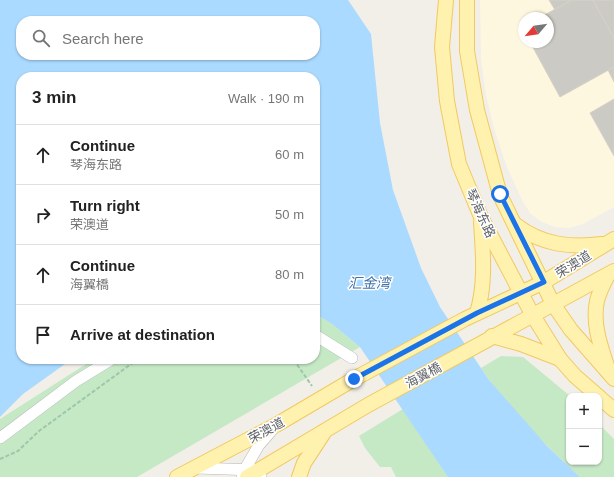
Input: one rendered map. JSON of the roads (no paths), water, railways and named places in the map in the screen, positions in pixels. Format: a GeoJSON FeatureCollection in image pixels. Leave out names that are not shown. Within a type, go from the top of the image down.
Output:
{"type":"FeatureCollection","features":[{"type":"Feature","properties":{"kind":"main road","name":"琴海东路"},"geometry":{"type":"LineString","coordinates":[[446,0],[442,47],[447,101],[459,164],[481,217],[532,314],[560,359],[575,376],[595,393]]}},
{"type":"Feature","properties":{"kind":"main road","name":"琴海东路"},"geometry":{"type":"LineString","coordinates":[[468,0],[467,51],[477,110],[500,194],[544,282],[553,304],[571,330],[612,377]]}},
{"type":"Feature","properties":{"kind":"main road"},"geometry":{"type":"LineString","coordinates":[[471,316],[480,303],[484,263],[481,217]]}},
{"type":"Feature","properties":{"kind":"main road"},"geometry":{"type":"LineString","coordinates":[[514,224],[529,235],[553,244],[580,246],[610,241]]}},
{"type":"Feature","properties":{"kind":"main road","name":"荣澳道"},"geometry":{"type":"LineString","coordinates":[[177,477],[276,425],[354,379],[471,316],[544,282],[610,241]]}},
{"type":"Feature","properties":{"kind":"main road"},"geometry":{"type":"LineString","coordinates":[[611,273],[597,300],[595,317],[598,336],[612,377]]}},
{"type":"Feature","properties":{"kind":"main road","name":"荣澳道"},"geometry":{"type":"LineString","coordinates":[[479,345],[492,336],[532,314],[611,273]]}},
{"type":"Feature","properties":{"kind":"main road"},"geometry":{"type":"LineString","coordinates":[[492,336],[521,344],[560,359]]}},
{"type":"Feature","properties":{"kind":"main road","name":"海翼橋"},"geometry":{"type":"LineString","coordinates":[[324,431],[368,405],[479,345]]}},
{"type":"Feature","properties":{"kind":"main road","name":"琴海东路"},"geometry":{"type":"LineString","coordinates":[[602,400],[614,410]]}},
{"type":"Feature","properties":{"kind":"main road"},"geometry":{"type":"LineString","coordinates":[[250,474],[324,431]]}},
{"type":"Feature","properties":{"kind":"main road"},"geometry":{"type":"LineString","coordinates":[[299,477],[304,463],[324,431]]}},
{"type":"Feature","properties":{"kind":"street"},"geometry":{"type":"LineString","coordinates":[[320,338],[352,358]]}},
{"type":"Feature","properties":{"kind":"street"},"geometry":{"type":"LineString","coordinates":[[0,438],[76,382],[104,364]]}},
{"type":"Feature","properties":{"kind":"street"},"geometry":{"type":"LineString","coordinates":[[193,468],[250,474],[259,445],[276,425]]}},
{"type":"Feature","properties":{"kind":"water","name":"汇金湾"},"geometry":{"type":"Polygon","coordinates":[[[0,0],[348,0],[371,34],[380,123],[393,190],[421,268],[440,307],[489,380],[547,446],[580,477],[448,477],[360,347],[332,324],[320,317],[320,72],[16,72],[16,364],[65,364],[23,394],[0,417],[0,0]]]}}]}
